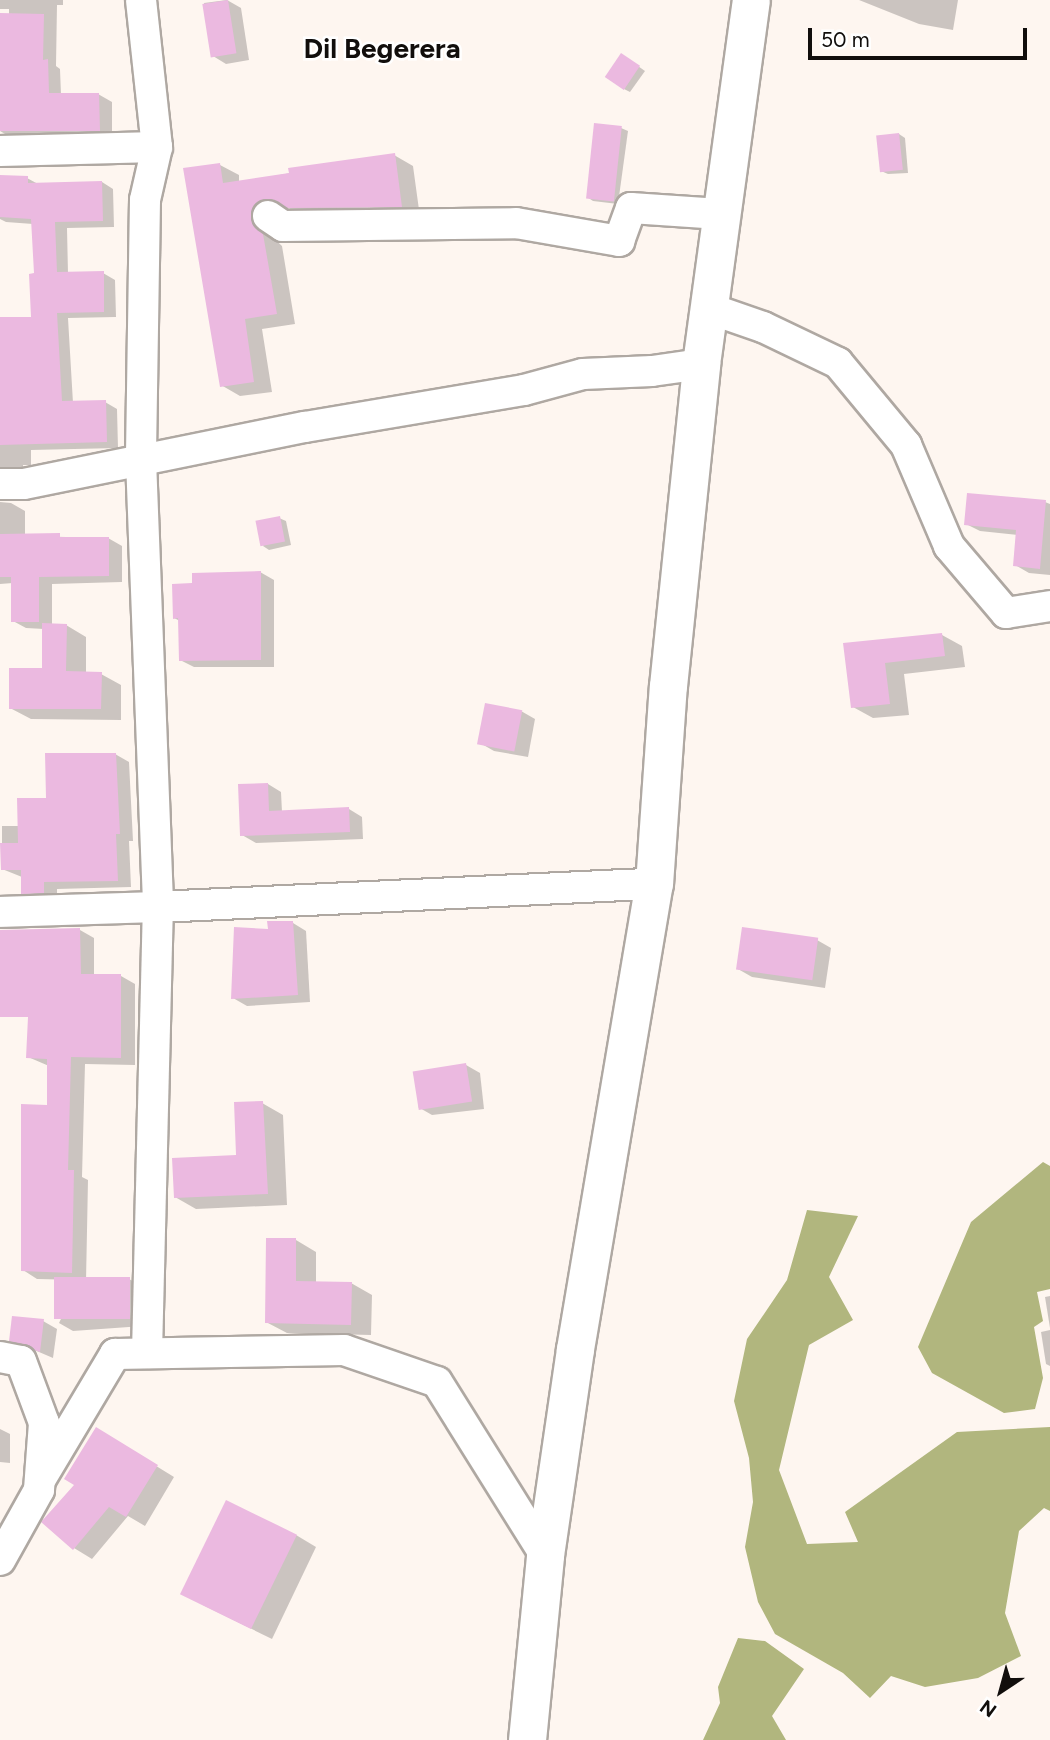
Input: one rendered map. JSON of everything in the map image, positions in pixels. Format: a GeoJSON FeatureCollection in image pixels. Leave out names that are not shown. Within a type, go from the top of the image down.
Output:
{"type":"FeatureCollection","features":[{"type":"Feature","properties":{"kind":"main road"},"geometry":{"type":"LineString","coordinates":[[527,1740],[545,1555],[601,1187],[654,884],[668,685],[701,364],[751,0]]}},
{"type":"Feature","properties":{"kind":"street"},"geometry":{"type":"LineString","coordinates":[[141,0],[157,146],[145,200],[141,460],[158,907],[146,1353]]}},
{"type":"Feature","properties":{"kind":"street"},"geometry":{"type":"LineString","coordinates":[[0,151],[157,146]]}},
{"type":"Feature","properties":{"kind":"street"},"geometry":{"type":"LineString","coordinates":[[268,216],[283,226],[516,223],[619,241],[631,208],[720,214]]}},
{"type":"Feature","properties":{"kind":"street"},"geometry":{"type":"LineString","coordinates":[[708,308],[763,327],[838,363],[906,445],[949,546],[1006,613],[1050,606]]}},
{"type":"Feature","properties":{"kind":"street"},"geometry":{"type":"LineString","coordinates":[[0,484],[24,484],[305,427],[524,390],[583,374],[652,371],[701,364]]}},
{"type":"Feature","properties":{"kind":"street"},"geometry":{"type":"LineString","coordinates":[[0,912],[654,884]]}},
{"type":"Feature","properties":{"kind":"street"},"geometry":{"type":"LineString","coordinates":[[40,1480],[115,1354],[344,1350],[437,1382],[545,1555]]}},
{"type":"Feature","properties":{"kind":"street"},"geometry":{"type":"LineString","coordinates":[[0,1357],[21,1361],[44,1423],[39,1490],[0,1560]]}},
{"type":"Feature","properties":{"kind":"green space"},"geometry":{"type":"Polygon","coordinates":[[[1043,1162],[1050,1166],[1050,1289],[1037,1292],[1043,1321],[1034,1327],[1043,1378],[1035,1409],[1004,1413],[932,1373],[918,1347],[971,1222],[1043,1162]]]}},
{"type":"Feature","properties":{"kind":"green space"},"geometry":{"type":"Polygon","coordinates":[[[807,1210],[858,1216],[829,1277],[853,1320],[809,1345],[779,1470],[807,1544],[858,1542],[845,1512],[957,1432],[1050,1427],[1050,1511],[1044,1508],[1019,1531],[1005,1613],[1021,1656],[978,1678],[925,1687],[891,1676],[870,1698],[843,1673],[775,1634],[758,1602],[745,1547],[753,1502],[749,1458],[734,1401],[747,1339],[787,1280],[807,1210]]]}},
{"type":"Feature","properties":{"kind":"green space"},"geometry":{"type":"Polygon","coordinates":[[[738,1638],[765,1641],[804,1669],[772,1716],[786,1740],[703,1740],[720,1703],[718,1687],[738,1638]]]}},
{"type":"Feature","properties":{"kind":"building"},"geometry":{"type":"Polygon","coordinates":[[[228,0],[236,53],[211,57],[202,4],[228,0]]]}},
{"type":"Feature","properties":{"kind":"building"},"geometry":{"type":"Polygon","coordinates":[[[0,13],[44,14],[43,60],[48,59],[49,93],[99,93],[100,131],[0,131],[0,13]]]}},
{"type":"Feature","properties":{"kind":"building"},"geometry":{"type":"Polygon","coordinates":[[[621,53],[640,66],[624,90],[605,77],[621,53]]]}},
{"type":"Feature","properties":{"kind":"building"},"geometry":{"type":"Polygon","coordinates":[[[594,123],[622,126],[614,202],[586,199],[594,123]]]}},
{"type":"Feature","properties":{"kind":"building"},"geometry":{"type":"Polygon","coordinates":[[[899,133],[903,170],[880,172],[876,135],[899,133]]]}},
{"type":"Feature","properties":{"kind":"building"},"geometry":{"type":"Polygon","coordinates":[[[395,153],[402,207],[288,208],[268,199],[254,206],[252,223],[263,234],[277,314],[245,319],[254,382],[220,387],[183,168],[220,163],[223,183],[289,173],[288,168],[395,153]]]}},
{"type":"Feature","properties":{"kind":"building"},"geometry":{"type":"Polygon","coordinates":[[[0,175],[28,176],[28,183],[102,181],[103,221],[55,222],[57,272],[104,271],[104,312],[57,313],[62,401],[106,400],[107,442],[0,445],[0,317],[31,317],[29,274],[34,273],[31,219],[0,217],[0,175]]]}},
{"type":"Feature","properties":{"kind":"building"},"geometry":{"type":"Polygon","coordinates":[[[967,493],[1046,500],[1040,569],[1013,566],[1016,530],[964,525],[967,493]]]}},
{"type":"Feature","properties":{"kind":"building"},"geometry":{"type":"Polygon","coordinates":[[[280,516],[285,542],[260,546],[255,521],[280,516]]]}},
{"type":"Feature","properties":{"kind":"building"},"geometry":{"type":"Polygon","coordinates":[[[60,533],[60,537],[109,537],[109,576],[39,577],[39,622],[11,622],[11,577],[0,577],[0,534],[60,533]]]}},
{"type":"Feature","properties":{"kind":"building"},"geometry":{"type":"Polygon","coordinates":[[[261,571],[261,660],[179,661],[178,618],[173,619],[172,584],[192,583],[192,573],[261,571]]]}},
{"type":"Feature","properties":{"kind":"building"},"geometry":{"type":"Polygon","coordinates":[[[42,623],[67,624],[66,671],[102,672],[101,709],[9,709],[9,668],[42,668],[42,623]]]}},
{"type":"Feature","properties":{"kind":"building"},"geometry":{"type":"Polygon","coordinates":[[[942,633],[945,656],[885,663],[890,704],[851,708],[843,643],[942,633]]]}},
{"type":"Feature","properties":{"kind":"building"},"geometry":{"type":"Polygon","coordinates":[[[485,703],[522,710],[514,751],[477,744],[485,703]]]}},
{"type":"Feature","properties":{"kind":"building"},"geometry":{"type":"Polygon","coordinates":[[[45,753],[116,753],[120,834],[116,834],[118,881],[44,882],[44,893],[21,894],[21,870],[1,870],[0,843],[18,843],[17,798],[46,798],[45,753]]]}},
{"type":"Feature","properties":{"kind":"building"},"geometry":{"type":"Polygon","coordinates":[[[268,783],[269,811],[349,807],[350,832],[240,836],[238,784],[268,783]]]}},
{"type":"Feature","properties":{"kind":"building"},"geometry":{"type":"Polygon","coordinates":[[[267,921],[293,921],[298,995],[231,999],[234,927],[268,929],[267,921]]]}},
{"type":"Feature","properties":{"kind":"building"},"geometry":{"type":"Polygon","coordinates":[[[742,927],[818,938],[812,980],[736,970],[742,927]]]}},
{"type":"Feature","properties":{"kind":"building"},"geometry":{"type":"Polygon","coordinates":[[[80,928],[81,974],[121,974],[121,1058],[71,1057],[68,1170],[74,1170],[72,1273],[21,1271],[21,1104],[47,1105],[47,1059],[26,1058],[28,1017],[0,1017],[0,930],[80,928]]]}},
{"type":"Feature","properties":{"kind":"building"},"geometry":{"type":"Polygon","coordinates":[[[466,1063],[472,1102],[419,1110],[413,1071],[466,1063]]]}},
{"type":"Feature","properties":{"kind":"building"},"geometry":{"type":"Polygon","coordinates":[[[263,1101],[268,1194],[174,1198],[172,1158],[236,1155],[234,1102],[263,1101]]]}},
{"type":"Feature","properties":{"kind":"building"},"geometry":{"type":"Polygon","coordinates":[[[266,1238],[296,1238],[296,1281],[352,1282],[351,1325],[265,1323],[266,1238]]]}},
{"type":"Feature","properties":{"kind":"building"},"geometry":{"type":"Polygon","coordinates":[[[54,1277],[130,1277],[130,1319],[54,1319],[54,1277]]]}},
{"type":"Feature","properties":{"kind":"building"},"geometry":{"type":"Polygon","coordinates":[[[12,1316],[44,1319],[40,1352],[9,1341],[12,1316]]]}},
{"type":"Feature","properties":{"kind":"building"},"geometry":{"type":"Polygon","coordinates":[[[96,1427],[158,1465],[126,1517],[109,1507],[73,1550],[41,1522],[74,1485],[64,1479],[96,1427]]]}},
{"type":"Feature","properties":{"kind":"building"},"geometry":{"type":"Polygon","coordinates":[[[226,1500],[297,1535],[251,1629],[180,1594],[226,1500]]]}},
{"type":"Feature","properties":{"kind":"district","name":"Dil Begerera"},"geometry":{"type":"Point","coordinates":[382,48]}}]}
